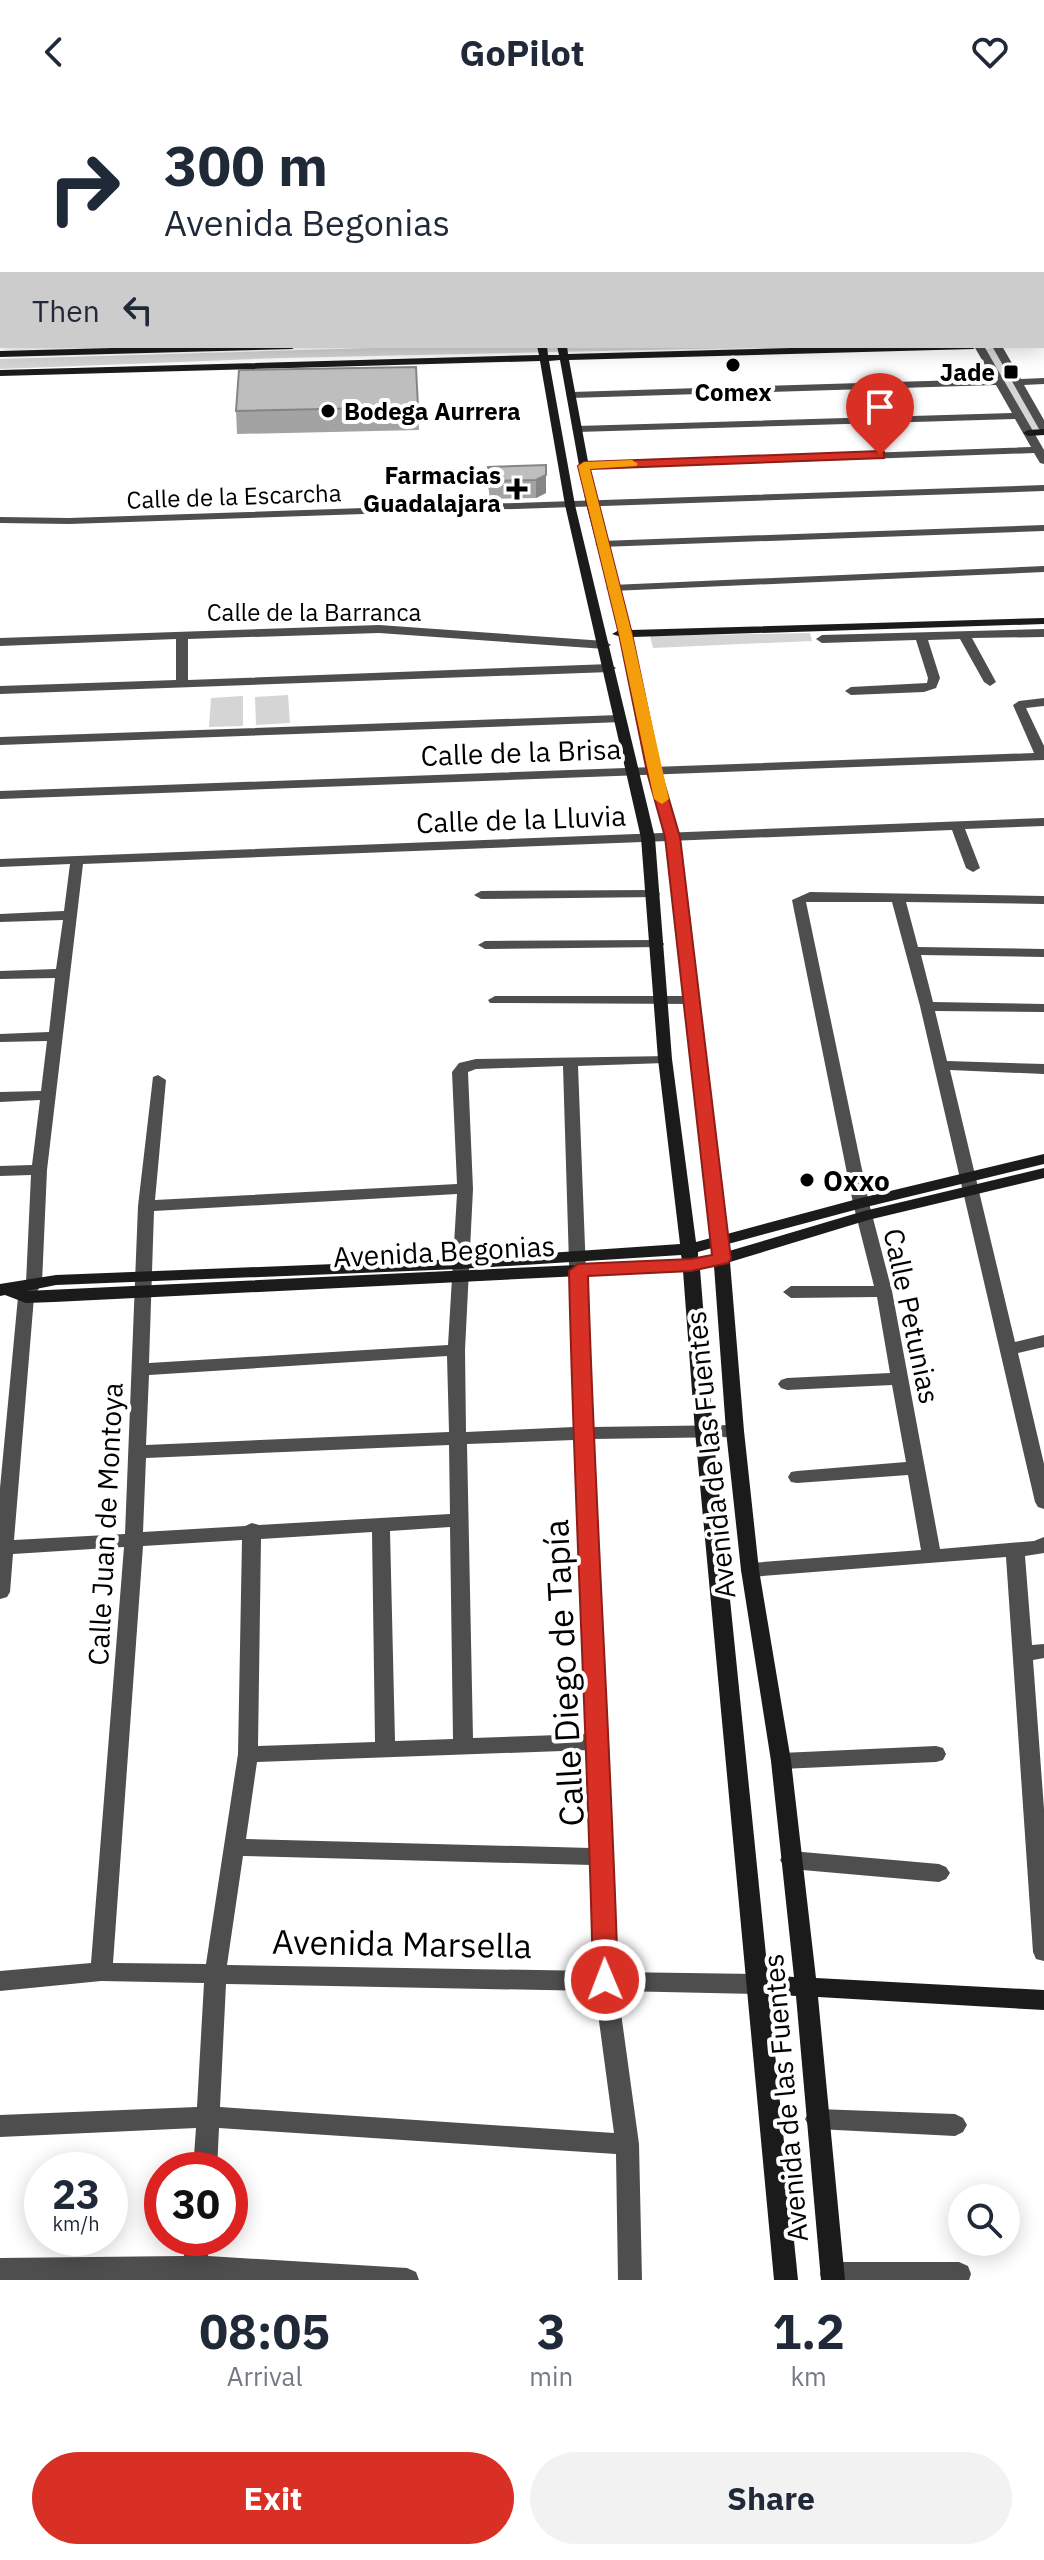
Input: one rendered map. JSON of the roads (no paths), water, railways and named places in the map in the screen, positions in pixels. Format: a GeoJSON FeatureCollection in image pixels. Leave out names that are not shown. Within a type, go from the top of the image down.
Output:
{"type":"FeatureCollection","features":[{"type":"Feature","properties":{"kind":"main road"},"geometry":{"type":"LineString","coordinates":[[0,354],[214,348]]}},
{"type":"Feature","properties":{"kind":"main road","name":"Avenida de las Fuentes"},"geometry":{"type":"LineString","coordinates":[[542,348],[570,505],[648,838],[665,1059],[690,1257],[786,2280]]}},
{"type":"Feature","properties":{"kind":"main road"},"geometry":{"type":"LineString","coordinates":[[0,373],[545,358],[563,352],[845,348]]}},
{"type":"Feature","properties":{"kind":"main road"},"geometry":{"type":"LineString","coordinates":[[58,352],[58,372]]}},
{"type":"Feature","properties":{"kind":"main road","name":"Avenida de las Fuentes"},"geometry":{"type":"LineString","coordinates":[[563,352],[591,504],[627,639],[654,772],[672,837],[721,1250],[750,1570],[781,1761],[833,2277]]}},
{"type":"Feature","properties":{"kind":"main road"},"geometry":{"type":"LineString","coordinates":[[548,376],[563,376],[570,390]]}},
{"type":"Feature","properties":{"kind":"main road"},"geometry":{"type":"LineString","coordinates":[[1028,433],[1044,430]]}},
{"type":"Feature","properties":{"kind":"main road","name":"Calle de la Barranca"},"geometry":{"type":"LineString","coordinates":[[604,640],[1044,621]]}},
{"type":"Feature","properties":{"kind":"main road","name":"Avenida Begonias"},"geometry":{"type":"LineString","coordinates":[[969,1184],[1044,1159]]}},
{"type":"Feature","properties":{"kind":"main road","name":"Avenida Begonias"},"geometry":{"type":"LineString","coordinates":[[17,1290],[690,1257],[862,1209],[969,1184],[1044,1173]]}},
{"type":"Feature","properties":{"kind":"main road","name":"Avenida Marsella"},"geometry":{"type":"LineString","coordinates":[[756,1984],[1044,2000]]}},
{"type":"Feature","properties":{"kind":"street"},"geometry":{"type":"LineString","coordinates":[[584,466],[1041,456],[980,348]]}},
{"type":"Feature","properties":{"kind":"street"},"geometry":{"type":"LineString","coordinates":[[998,348],[1016,382],[1040,415],[1044,430]]}},
{"type":"Feature","properties":{"kind":"street"},"geometry":{"type":"LineString","coordinates":[[1016,382],[1044,381]]}},
{"type":"Feature","properties":{"kind":"street"},"geometry":{"type":"LineString","coordinates":[[570,390],[1001,382]]}},
{"type":"Feature","properties":{"kind":"street"},"geometry":{"type":"LineString","coordinates":[[577,429],[1020,416]]}},
{"type":"Feature","properties":{"kind":"street","name":"Calle de la Escarcha"},"geometry":{"type":"LineString","coordinates":[[0,520],[69,521],[1044,488]]}},
{"type":"Feature","properties":{"kind":"street"},"geometry":{"type":"LineString","coordinates":[[601,544],[1044,528]]}},
{"type":"Feature","properties":{"kind":"street"},"geometry":{"type":"LineString","coordinates":[[612,588],[1044,569]]}},
{"type":"Feature","properties":{"kind":"street","name":"Calle de la Barranca"},"geometry":{"type":"LineString","coordinates":[[0,634],[381,620],[604,640]]}},
{"type":"Feature","properties":{"kind":"street","name":"Calle de la Barranca"},"geometry":{"type":"LineString","coordinates":[[0,642],[379,629],[604,640]]}},
{"type":"Feature","properties":{"kind":"street"},"geometry":{"type":"LineString","coordinates":[[822,639],[1044,633]]}},
{"type":"Feature","properties":{"kind":"street"},"geometry":{"type":"LineString","coordinates":[[182,635],[182,684]]}},
{"type":"Feature","properties":{"kind":"street"},"geometry":{"type":"LineString","coordinates":[[964,635],[990,682]]}},
{"type":"Feature","properties":{"kind":"street"},"geometry":{"type":"LineString","coordinates":[[851,691],[924,688],[932,685],[934,678],[921,636]]}},
{"type":"Feature","properties":{"kind":"street"},"geometry":{"type":"LineString","coordinates":[[0,690],[610,668]]}},
{"type":"Feature","properties":{"kind":"street"},"geometry":{"type":"LineString","coordinates":[[1043,756],[1019,705],[1044,702]]}},
{"type":"Feature","properties":{"kind":"street"},"geometry":{"type":"LineString","coordinates":[[0,741],[619,719]]}},
{"type":"Feature","properties":{"kind":"street","name":"Calle de la Brisa"},"geometry":{"type":"LineString","coordinates":[[0,795],[1043,756]]}},
{"type":"Feature","properties":{"kind":"street","name":"Calle de la Lluvia"},"geometry":{"type":"LineString","coordinates":[[0,863],[1044,822]]}},
{"type":"Feature","properties":{"kind":"street"},"geometry":{"type":"LineString","coordinates":[[957,825],[973,868]]}},
{"type":"Feature","properties":{"kind":"street"},"geometry":{"type":"LineString","coordinates":[[0,1592],[17,1290],[50,1095],[77,860]]}},
{"type":"Feature","properties":{"kind":"street"},"geometry":{"type":"LineString","coordinates":[[481,895],[653,894]]}},
{"type":"Feature","properties":{"kind":"street","name":"Calle Petunias"},"geometry":{"type":"LineString","coordinates":[[898,898],[800,898],[862,1209],[884,1291],[932,1558]]}},
{"type":"Feature","properties":{"kind":"street"},"geometry":{"type":"LineString","coordinates":[[1044,900],[898,898],[927,1006],[1044,1502]]}},
{"type":"Feature","properties":{"kind":"street"},"geometry":{"type":"LineString","coordinates":[[0,918],[71,915]]}},
{"type":"Feature","properties":{"kind":"street"},"geometry":{"type":"LineString","coordinates":[[485,945],[657,944]]}},
{"type":"Feature","properties":{"kind":"street"},"geometry":{"type":"LineString","coordinates":[[913,951],[1044,953]]}},
{"type":"Feature","properties":{"kind":"street"},"geometry":{"type":"LineString","coordinates":[[0,975],[64,973]]}},
{"type":"Feature","properties":{"kind":"street"},"geometry":{"type":"LineString","coordinates":[[495,1000],[692,1000]]}},
{"type":"Feature","properties":{"kind":"street"},"geometry":{"type":"LineString","coordinates":[[927,1006],[1044,1008]]}},
{"type":"Feature","properties":{"kind":"street"},"geometry":{"type":"LineString","coordinates":[[0,1038],[56,1036]]}},
{"type":"Feature","properties":{"kind":"street"},"geometry":{"type":"LineString","coordinates":[[463,1747],[456,1350],[465,1189],[460,1072],[464,1066],[665,1059]]}},
{"type":"Feature","properties":{"kind":"street","name":"Calle Diego de Tapía"},"geometry":{"type":"LineString","coordinates":[[570,1062],[583,1433],[599,1742],[605,1980],[627,2144],[630,2280]]}},
{"type":"Feature","properties":{"kind":"street"},"geometry":{"type":"LineString","coordinates":[[940,1065],[1044,1069]]}},
{"type":"Feature","properties":{"kind":"street","name":"Calle Juan de Montoya"},"geometry":{"type":"LineString","coordinates":[[101,1972],[134,1538],[146,1206],[158,1080]]}},
{"type":"Feature","properties":{"kind":"street"},"geometry":{"type":"LineString","coordinates":[[0,1097],[50,1095]]}},
{"type":"Feature","properties":{"kind":"street"},"geometry":{"type":"LineString","coordinates":[[0,1171],[39,1170]]}},
{"type":"Feature","properties":{"kind":"street"},"geometry":{"type":"LineString","coordinates":[[146,1206],[465,1189]]}},
{"type":"Feature","properties":{"kind":"street"},"geometry":{"type":"LineString","coordinates":[[791,1292],[884,1291]]}},
{"type":"Feature","properties":{"kind":"street"},"geometry":{"type":"LineString","coordinates":[[1008,1350],[1044,1341]]}},
{"type":"Feature","properties":{"kind":"street"},"geometry":{"type":"LineString","coordinates":[[142,1369],[456,1350]]}},
{"type":"Feature","properties":{"kind":"street"},"geometry":{"type":"LineString","coordinates":[[787,1384],[900,1379]]}},
{"type":"Feature","properties":{"kind":"street"},"geometry":{"type":"LineString","coordinates":[[139,1452],[458,1441],[583,1433],[735,1431]]}},
{"type":"Feature","properties":{"kind":"street"},"geometry":{"type":"LineString","coordinates":[[797,1477],[917,1468]]}},
{"type":"Feature","properties":{"kind":"street"},"geometry":{"type":"LineString","coordinates":[[3,1548],[252,1530],[458,1520]]}},
{"type":"Feature","properties":{"kind":"street"},"geometry":{"type":"LineString","coordinates":[[381,1525],[385,1751]]}},
{"type":"Feature","properties":{"kind":"street"},"geometry":{"type":"LineString","coordinates":[[206,2152],[215,1975],[248,1754],[252,1530]]}},
{"type":"Feature","properties":{"kind":"street"},"geometry":{"type":"LineString","coordinates":[[750,1570],[932,1558],[1044,1544]]}},
{"type":"Feature","properties":{"kind":"street"},"geometry":{"type":"LineString","coordinates":[[1015,1550],[1023,1654],[1038,1761],[1044,1952]]}},
{"type":"Feature","properties":{"kind":"street"},"geometry":{"type":"LineString","coordinates":[[1023,1654],[1044,1651]]}},
{"type":"Feature","properties":{"kind":"street"},"geometry":{"type":"LineString","coordinates":[[248,1754],[599,1742]]}},
{"type":"Feature","properties":{"kind":"street"},"geometry":{"type":"LineString","coordinates":[[781,1761],[936,1754]]}},
{"type":"Feature","properties":{"kind":"street"},"geometry":{"type":"LineString","coordinates":[[234,1847],[603,1857]]}},
{"type":"Feature","properties":{"kind":"street"},"geometry":{"type":"LineString","coordinates":[[791,1860],[939,1873]]}},
{"type":"Feature","properties":{"kind":"street","name":"Avenida Marsella"},"geometry":{"type":"LineString","coordinates":[[0,1981],[101,1972],[756,1984]]}},
{"type":"Feature","properties":{"kind":"street"},"geometry":{"type":"LineString","coordinates":[[0,2126],[209,2117],[627,2144]]}},
{"type":"Feature","properties":{"kind":"street"},"geometry":{"type":"LineString","coordinates":[[817,2119],[955,2125]]}},
{"type":"Feature","properties":{"kind":"street"},"geometry":{"type":"LineString","coordinates":[[0,2270],[407,2280]]}},
{"type":"Feature","properties":{"kind":"street"},"geometry":{"type":"LineString","coordinates":[[833,2277],[959,2274]]}},
{"type":"Feature","properties":{"kind":"place","name":"Comex"},"geometry":{"type":"Point","coordinates":[733,365]}},
{"type":"Feature","properties":{"kind":"place","name":"Jade"},"geometry":{"type":"Point","coordinates":[1011,372]}},
{"type":"Feature","properties":{"kind":"place","name":"Bodega Aurrera"},"geometry":{"type":"Point","coordinates":[328,411]}},
{"type":"Feature","properties":{"kind":"place","name":"Farmacias Guadalajara"},"geometry":{"type":"Point","coordinates":[517,489]}},
{"type":"Feature","properties":{"kind":"place","name":"Oxxo"},"geometry":{"type":"Point","coordinates":[807,1180]}}]}
